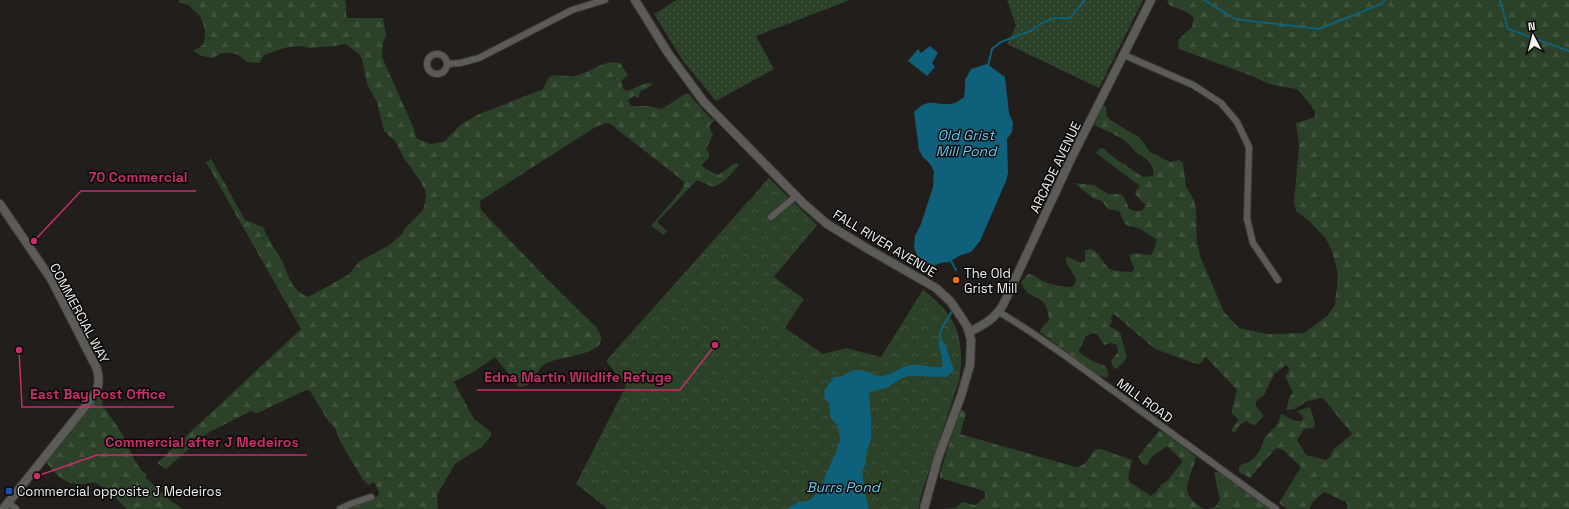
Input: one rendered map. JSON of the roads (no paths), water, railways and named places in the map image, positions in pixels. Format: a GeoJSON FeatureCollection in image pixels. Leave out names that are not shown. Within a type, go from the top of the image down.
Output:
{"type":"FeatureCollection","features":[{"type":"Feature","properties":{"kind":"main road","name":"FALL RIVER AVENUE"},"geometry":{"type":"LineString","coordinates":[[635,0],[668,53],[704,102],[796,196],[827,224],[936,288],[951,302],[967,326],[971,340],[968,375],[938,458],[924,509]]}},
{"type":"Feature","properties":{"kind":"main road","name":"ARCADE AVENUE"},"geometry":{"type":"LineString","coordinates":[[969,332],[987,323],[999,312],[1070,161],[1151,0]]}},
{"type":"Feature","properties":{"kind":"main road","name":"COMMERCIAL WAY"},"geometry":{"type":"LineString","coordinates":[[0,204],[51,279],[97,369],[100,381],[97,391],[92,398],[6,506]]}},
{"type":"Feature","properties":{"kind":"street"},"geometry":{"type":"LineString","coordinates":[[448,64],[460,63],[479,58],[572,10],[606,0]]}},
{"type":"Feature","properties":{"kind":"street"},"geometry":{"type":"LineString","coordinates":[[1124,55],[1192,85],[1221,103],[1237,122],[1249,147],[1247,219],[1254,243],[1278,280]]}},
{"type":"Feature","properties":{"kind":"street"},"geometry":{"type":"LineString","coordinates":[[770,217],[796,196]]}},
{"type":"Feature","properties":{"kind":"street","name":"MILL ROAD"},"geometry":{"type":"LineString","coordinates":[[999,312],[1035,334],[1140,411],[1233,476],[1276,509]]}},
{"type":"Feature","properties":{"kind":"street"},"geometry":{"type":"LineString","coordinates":[[340,509],[353,503],[371,498]]}},
{"type":"Feature","properties":{"kind":"street"},"geometry":{"type":"LineString","coordinates":[[6,506],[16,509]]}},
{"type":"Feature","properties":{"kind":"water"},"geometry":{"type":"Polygon","coordinates":[[[930,46],[938,53],[932,63],[935,67],[926,77],[926,75],[908,61],[918,49],[921,53],[930,46]]]}},
{"type":"Feature","properties":{"kind":"water","name":"Old Grist Mill Pond"},"geometry":{"type":"Polygon","coordinates":[[[987,64],[1005,77],[1009,113],[1013,123],[1012,132],[1007,139],[1008,173],[1006,181],[980,241],[971,252],[961,255],[947,263],[945,262],[932,266],[918,257],[914,248],[915,236],[921,224],[933,187],[934,172],[931,165],[923,157],[919,150],[914,112],[919,107],[928,103],[950,104],[959,101],[964,97],[965,80],[971,69],[987,64]]]}},
{"type":"Feature","properties":{"kind":"water","name":"Burrs Pond"},"geometry":{"type":"Polygon","coordinates":[[[944,341],[954,370],[947,377],[910,376],[902,378],[887,388],[872,391],[869,394],[871,439],[866,455],[866,463],[862,471],[869,509],[786,509],[799,502],[810,500],[819,491],[837,449],[840,440],[838,426],[830,417],[829,402],[825,399],[824,391],[834,377],[857,370],[882,376],[911,365],[942,367],[942,358],[938,342],[944,341]]]}},
{"type":"Feature","properties":{"kind":"waterway"},"geometry":{"type":"LineString","coordinates":[[988,66],[992,49],[1001,42],[1033,30],[1042,23],[1055,18],[1070,18],[1085,0]]}},
{"type":"Feature","properties":{"kind":"waterway"},"geometry":{"type":"LineString","coordinates":[[1204,0],[1235,19],[1319,29],[1381,4],[1385,0]]}},
{"type":"Feature","properties":{"kind":"waterway"},"geometry":{"type":"LineString","coordinates":[[1500,0],[1508,29],[1569,51]]}},
{"type":"Feature","properties":{"kind":"waterway"},"geometry":{"type":"LineString","coordinates":[[950,259],[956,270]]}},
{"type":"Feature","properties":{"kind":"waterway"},"geometry":{"type":"LineString","coordinates":[[941,343],[941,329],[952,311],[951,308]]}},
{"type":"Feature","properties":{"kind":"place","name":"70 Commercial"},"geometry":{"type":"Point","coordinates":[34,241]}},
{"type":"Feature","properties":{"kind":"place","name":"The Old Grist Mill"},"geometry":{"type":"Point","coordinates":[956,280]}},
{"type":"Feature","properties":{"kind":"place","name":"Edna Martin Wildlife Refuge"},"geometry":{"type":"Point","coordinates":[715,345]}},
{"type":"Feature","properties":{"kind":"place","name":"East Bay Post Office"},"geometry":{"type":"Point","coordinates":[19,350]}},
{"type":"Feature","properties":{"kind":"place","name":"Commercial after J Medeiros"},"geometry":{"type":"Point","coordinates":[37,476]}},
{"type":"Feature","properties":{"kind":"place","name":"Commercial opposite J Medeiros"},"geometry":{"type":"Point","coordinates":[9,491]}}]}
